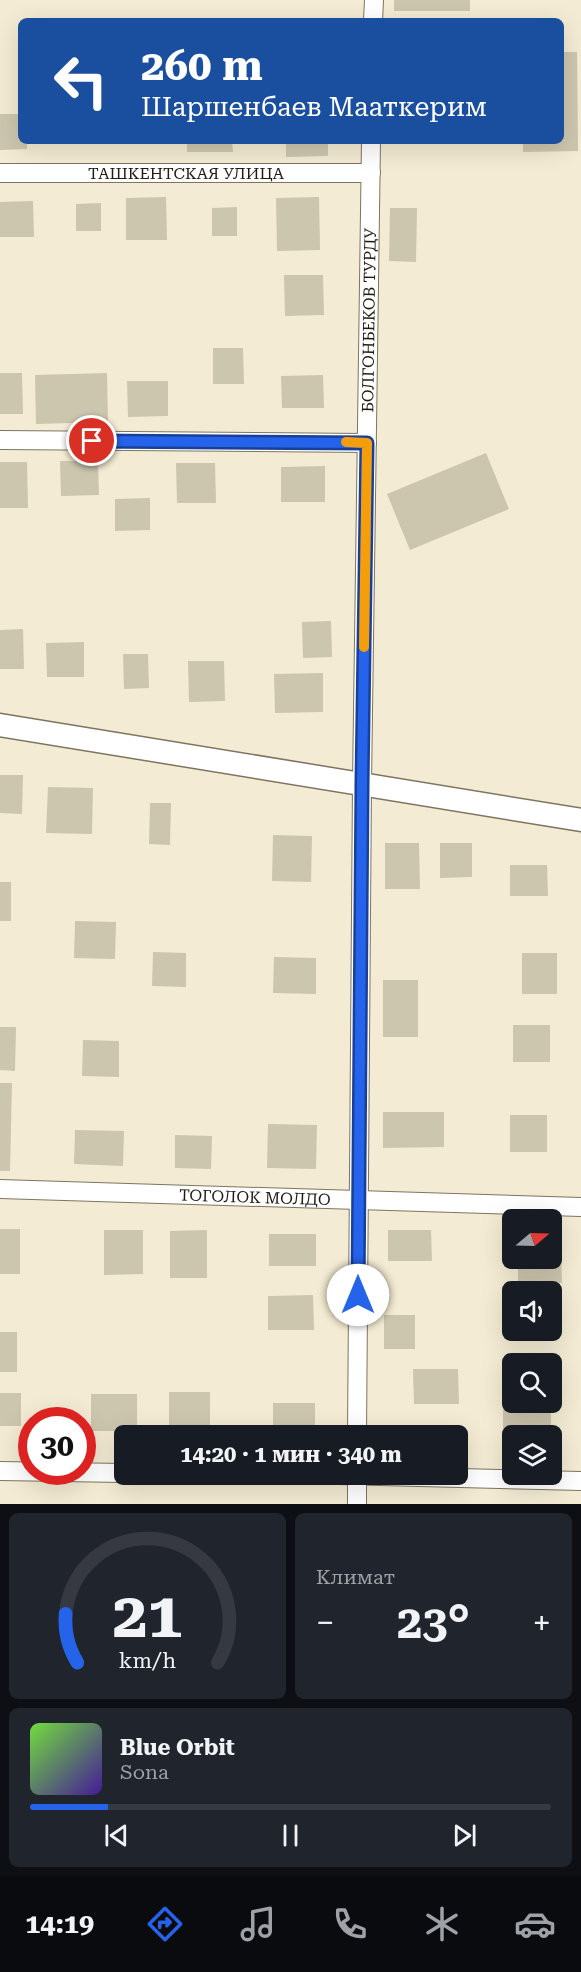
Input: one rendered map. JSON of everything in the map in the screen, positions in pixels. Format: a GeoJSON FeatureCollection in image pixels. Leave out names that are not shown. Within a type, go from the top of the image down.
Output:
{"type":"FeatureCollection","features":[{"type":"Feature","properties":{"kind":"street"},"geometry":{"type":"LineString","coordinates":[[373,18],[374,0]]}},
{"type":"Feature","properties":{"kind":"street","name":"БОЛГОНБЕКОВ ТУРДУ"},"geometry":{"type":"LineString","coordinates":[[357,1425],[362,784],[372,144]]}},
{"type":"Feature","properties":{"kind":"street","name":"ТАШКЕНТСКАЯ УЛИЦА"},"geometry":{"type":"LineString","coordinates":[[0,173],[371,173]]}},
{"type":"Feature","properties":{"kind":"street"},"geometry":{"type":"LineString","coordinates":[[0,440],[367,443]]}},
{"type":"Feature","properties":{"kind":"street"},"geometry":{"type":"LineString","coordinates":[[0,725],[581,820]]}},
{"type":"Feature","properties":{"kind":"street","name":"ТОГОЛОК МОЛДО"},"geometry":{"type":"LineString","coordinates":[[0,1189],[581,1207]]}},
{"type":"Feature","properties":{"kind":"street"},"geometry":{"type":"LineString","coordinates":[[0,1471],[114,1473]]}},
{"type":"Feature","properties":{"kind":"street"},"geometry":{"type":"LineString","coordinates":[[468,1478],[581,1481]]}},
{"type":"Feature","properties":{"kind":"street"},"geometry":{"type":"LineString","coordinates":[[357,1485],[357,1504]]}},
{"type":"Feature","properties":{"kind":"building"},"geometry":{"type":"Polygon","coordinates":[[[394,0],[470,0],[470,11],[394,11],[394,0]]]}},
{"type":"Feature","properties":{"kind":"building"},"geometry":{"type":"Polygon","coordinates":[[[564,52],[577,52],[578,151],[523,152],[523,144],[564,144],[564,52]]]}},
{"type":"Feature","properties":{"kind":"building"},"geometry":{"type":"Polygon","coordinates":[[[0,114],[18,114],[18,144],[27,144],[27,149],[0,150],[0,114]]]}},
{"type":"Feature","properties":{"kind":"building"},"geometry":{"type":"Polygon","coordinates":[[[187,144],[232,144],[233,152],[187,152],[187,144]]]}},
{"type":"Feature","properties":{"kind":"building"},"geometry":{"type":"Polygon","coordinates":[[[286,144],[328,144],[328,156],[286,157],[286,144]]]}},
{"type":"Feature","properties":{"kind":"building"},"geometry":{"type":"Polygon","coordinates":[[[166,197],[167,240],[126,240],[126,198],[166,197]]]}},
{"type":"Feature","properties":{"kind":"building"},"geometry":{"type":"Polygon","coordinates":[[[319,197],[320,250],[277,251],[276,198],[319,197]]]}},
{"type":"Feature","properties":{"kind":"building"},"geometry":{"type":"Polygon","coordinates":[[[33,201],[34,237],[0,237],[0,202],[33,201]]]}},
{"type":"Feature","properties":{"kind":"building"},"geometry":{"type":"Polygon","coordinates":[[[101,203],[101,231],[76,231],[76,204],[101,203]]]}},
{"type":"Feature","properties":{"kind":"building"},"geometry":{"type":"Polygon","coordinates":[[[237,207],[237,236],[212,236],[212,208],[237,207]]]}},
{"type":"Feature","properties":{"kind":"building"},"geometry":{"type":"Polygon","coordinates":[[[390,208],[417,208],[416,262],[389,261],[390,208]]]}},
{"type":"Feature","properties":{"kind":"building"},"geometry":{"type":"Polygon","coordinates":[[[284,275],[323,275],[324,315],[285,316],[284,275]]]}},
{"type":"Feature","properties":{"kind":"building"},"geometry":{"type":"Polygon","coordinates":[[[213,348],[243,348],[244,384],[213,384],[213,348]]]}},
{"type":"Feature","properties":{"kind":"building"},"geometry":{"type":"Polygon","coordinates":[[[0,373],[22,373],[23,414],[0,414],[0,373]]]}},
{"type":"Feature","properties":{"kind":"building"},"geometry":{"type":"Polygon","coordinates":[[[107,373],[108,422],[36,424],[35,375],[107,373]]]}},
{"type":"Feature","properties":{"kind":"building"},"geometry":{"type":"Polygon","coordinates":[[[323,375],[324,408],[282,408],[281,376],[323,375]]]}},
{"type":"Feature","properties":{"kind":"building"},"geometry":{"type":"Polygon","coordinates":[[[127,381],[168,381],[168,416],[128,417],[127,381]]]}},
{"type":"Feature","properties":{"kind":"building"},"geometry":{"type":"Polygon","coordinates":[[[486,453],[509,509],[410,550],[387,494],[486,453]]]}},
{"type":"Feature","properties":{"kind":"building"},"geometry":{"type":"Polygon","coordinates":[[[60,461],[98,461],[99,495],[61,496],[60,461]]]}},
{"type":"Feature","properties":{"kind":"building"},"geometry":{"type":"Polygon","coordinates":[[[0,462],[27,462],[28,508],[0,508],[0,462]]]}},
{"type":"Feature","properties":{"kind":"building"},"geometry":{"type":"Polygon","coordinates":[[[176,463],[215,463],[216,503],[177,503],[176,463]]]}},
{"type":"Feature","properties":{"kind":"building"},"geometry":{"type":"Polygon","coordinates":[[[325,466],[325,502],[281,502],[281,467],[325,466]]]}},
{"type":"Feature","properties":{"kind":"building"},"geometry":{"type":"Polygon","coordinates":[[[150,498],[150,530],[115,531],[115,499],[150,498]]]}},
{"type":"Feature","properties":{"kind":"building"},"geometry":{"type":"Polygon","coordinates":[[[331,621],[332,657],[303,658],[302,622],[331,621]]]}},
{"type":"Feature","properties":{"kind":"building"},"geometry":{"type":"Polygon","coordinates":[[[23,629],[24,669],[0,669],[0,630],[23,629]]]}},
{"type":"Feature","properties":{"kind":"building"},"geometry":{"type":"Polygon","coordinates":[[[84,642],[84,677],[47,677],[46,643],[84,642]]]}},
{"type":"Feature","properties":{"kind":"building"},"geometry":{"type":"Polygon","coordinates":[[[123,654],[148,654],[149,688],[124,689],[123,654]]]}},
{"type":"Feature","properties":{"kind":"building"},"geometry":{"type":"Polygon","coordinates":[[[188,661],[224,661],[225,701],[189,702],[188,661]]]}},
{"type":"Feature","properties":{"kind":"building"},"geometry":{"type":"Polygon","coordinates":[[[323,673],[323,712],[275,713],[274,674],[323,673]]]}},
{"type":"Feature","properties":{"kind":"building"},"geometry":{"type":"Polygon","coordinates":[[[0,775],[23,775],[22,814],[0,813],[0,775]]]}},
{"type":"Feature","properties":{"kind":"building"},"geometry":{"type":"Polygon","coordinates":[[[48,787],[93,788],[92,834],[46,833],[48,787]]]}},
{"type":"Feature","properties":{"kind":"building"},"geometry":{"type":"Polygon","coordinates":[[[150,803],[171,803],[170,845],[149,844],[150,803]]]}},
{"type":"Feature","properties":{"kind":"building"},"geometry":{"type":"Polygon","coordinates":[[[273,835],[312,836],[311,882],[272,881],[273,835]]]}},
{"type":"Feature","properties":{"kind":"building"},"geometry":{"type":"Polygon","coordinates":[[[385,843],[419,843],[420,889],[385,889],[385,843]]]}},
{"type":"Feature","properties":{"kind":"building"},"geometry":{"type":"Polygon","coordinates":[[[440,843],[472,843],[472,877],[440,878],[440,843]]]}},
{"type":"Feature","properties":{"kind":"building"},"geometry":{"type":"Polygon","coordinates":[[[510,865],[547,865],[548,896],[510,896],[510,865]]]}},
{"type":"Feature","properties":{"kind":"building"},"geometry":{"type":"Polygon","coordinates":[[[0,882],[11,882],[11,921],[0,921],[0,882]]]}},
{"type":"Feature","properties":{"kind":"building"},"geometry":{"type":"Polygon","coordinates":[[[75,921],[116,922],[115,959],[74,958],[75,921]]]}},
{"type":"Feature","properties":{"kind":"building"},"geometry":{"type":"Polygon","coordinates":[[[153,952],[186,953],[186,987],[152,986],[153,952]]]}},
{"type":"Feature","properties":{"kind":"building"},"geometry":{"type":"Polygon","coordinates":[[[522,953],[557,953],[557,994],[522,994],[522,953]]]}},
{"type":"Feature","properties":{"kind":"building"},"geometry":{"type":"Polygon","coordinates":[[[274,957],[316,958],[316,994],[273,993],[274,957]]]}},
{"type":"Feature","properties":{"kind":"building"},"geometry":{"type":"Polygon","coordinates":[[[383,980],[418,980],[418,1037],[383,1037],[383,980]]]}},
{"type":"Feature","properties":{"kind":"building"},"geometry":{"type":"Polygon","coordinates":[[[513,1025],[550,1025],[550,1062],[513,1062],[513,1025]]]}},
{"type":"Feature","properties":{"kind":"building"},"geometry":{"type":"Polygon","coordinates":[[[0,1027],[16,1027],[15,1071],[0,1070],[0,1027]]]}},
{"type":"Feature","properties":{"kind":"building"},"geometry":{"type":"Polygon","coordinates":[[[83,1040],[119,1041],[119,1077],[82,1076],[83,1040]]]}},
{"type":"Feature","properties":{"kind":"building"},"geometry":{"type":"Polygon","coordinates":[[[0,1083],[12,1083],[10,1171],[0,1171],[0,1083]]]}},
{"type":"Feature","properties":{"kind":"building"},"geometry":{"type":"Polygon","coordinates":[[[383,1112],[444,1112],[444,1147],[383,1148],[383,1112]]]}},
{"type":"Feature","properties":{"kind":"building"},"geometry":{"type":"Polygon","coordinates":[[[510,1115],[547,1115],[547,1152],[510,1152],[510,1115]]]}},
{"type":"Feature","properties":{"kind":"building"},"geometry":{"type":"Polygon","coordinates":[[[268,1124],[317,1125],[316,1169],[267,1168],[268,1124]]]}},
{"type":"Feature","properties":{"kind":"building"},"geometry":{"type":"Polygon","coordinates":[[[75,1130],[124,1131],[123,1166],[74,1164],[75,1130]]]}},
{"type":"Feature","properties":{"kind":"building"},"geometry":{"type":"Polygon","coordinates":[[[175,1135],[212,1136],[211,1169],[175,1168],[175,1135]]]}},
{"type":"Feature","properties":{"kind":"building"},"geometry":{"type":"Polygon","coordinates":[[[0,1229],[20,1229],[20,1274],[0,1274],[0,1229]]]}},
{"type":"Feature","properties":{"kind":"building"},"geometry":{"type":"Polygon","coordinates":[[[104,1230],[143,1230],[143,1274],[104,1275],[104,1230]]]}},
{"type":"Feature","properties":{"kind":"building"},"geometry":{"type":"Polygon","coordinates":[[[207,1230],[207,1278],[170,1278],[170,1231],[207,1230]]]}},
{"type":"Feature","properties":{"kind":"building"},"geometry":{"type":"Polygon","coordinates":[[[388,1230],[431,1230],[432,1261],[388,1261],[388,1230]]]}},
{"type":"Feature","properties":{"kind":"building"},"geometry":{"type":"Polygon","coordinates":[[[269,1234],[316,1234],[316,1266],[269,1266],[269,1234]]]}},
{"type":"Feature","properties":{"kind":"building"},"geometry":{"type":"Polygon","coordinates":[[[518,1269],[562,1269],[562,1281],[518,1281],[518,1269]]]}},
{"type":"Feature","properties":{"kind":"building"},"geometry":{"type":"Polygon","coordinates":[[[313,1295],[314,1330],[268,1330],[268,1296],[313,1295]]]}},
{"type":"Feature","properties":{"kind":"building"},"geometry":{"type":"Polygon","coordinates":[[[384,1315],[415,1315],[415,1349],[384,1349],[384,1315]]]}},
{"type":"Feature","properties":{"kind":"building"},"geometry":{"type":"Polygon","coordinates":[[[0,1332],[17,1332],[17,1372],[0,1372],[0,1332]]]}},
{"type":"Feature","properties":{"kind":"building"},"geometry":{"type":"Polygon","coordinates":[[[413,1369],[458,1369],[459,1404],[414,1404],[413,1369]]]}},
{"type":"Feature","properties":{"kind":"building"},"geometry":{"type":"Polygon","coordinates":[[[169,1392],[210,1392],[210,1425],[169,1425],[169,1392]]]}},
{"type":"Feature","properties":{"kind":"building"},"geometry":{"type":"Polygon","coordinates":[[[0,1393],[21,1393],[18,1426],[0,1426],[0,1393]]]}},
{"type":"Feature","properties":{"kind":"building"},"geometry":{"type":"Polygon","coordinates":[[[91,1394],[137,1394],[137,1425],[114,1425],[114,1431],[96,1431],[96,1407],[91,1407],[91,1394]]]}},
{"type":"Feature","properties":{"kind":"building"},"geometry":{"type":"Polygon","coordinates":[[[273,1403],[315,1403],[315,1425],[273,1425],[273,1403]]]}},
{"type":"Feature","properties":{"kind":"building"},"geometry":{"type":"Polygon","coordinates":[[[503,1413],[551,1413],[551,1425],[503,1425],[503,1413]]]}},
{"type":"Feature","properties":{"kind":"slow traffic"},"geometry":{"type":"LineString","coordinates":[[346,442],[367,443],[364,647]]}},
{"type":"Feature","properties":{"kind":"route"},"geometry":{"type":"LineString","coordinates":[[92,441],[367,443],[358,1295]]}}]}
